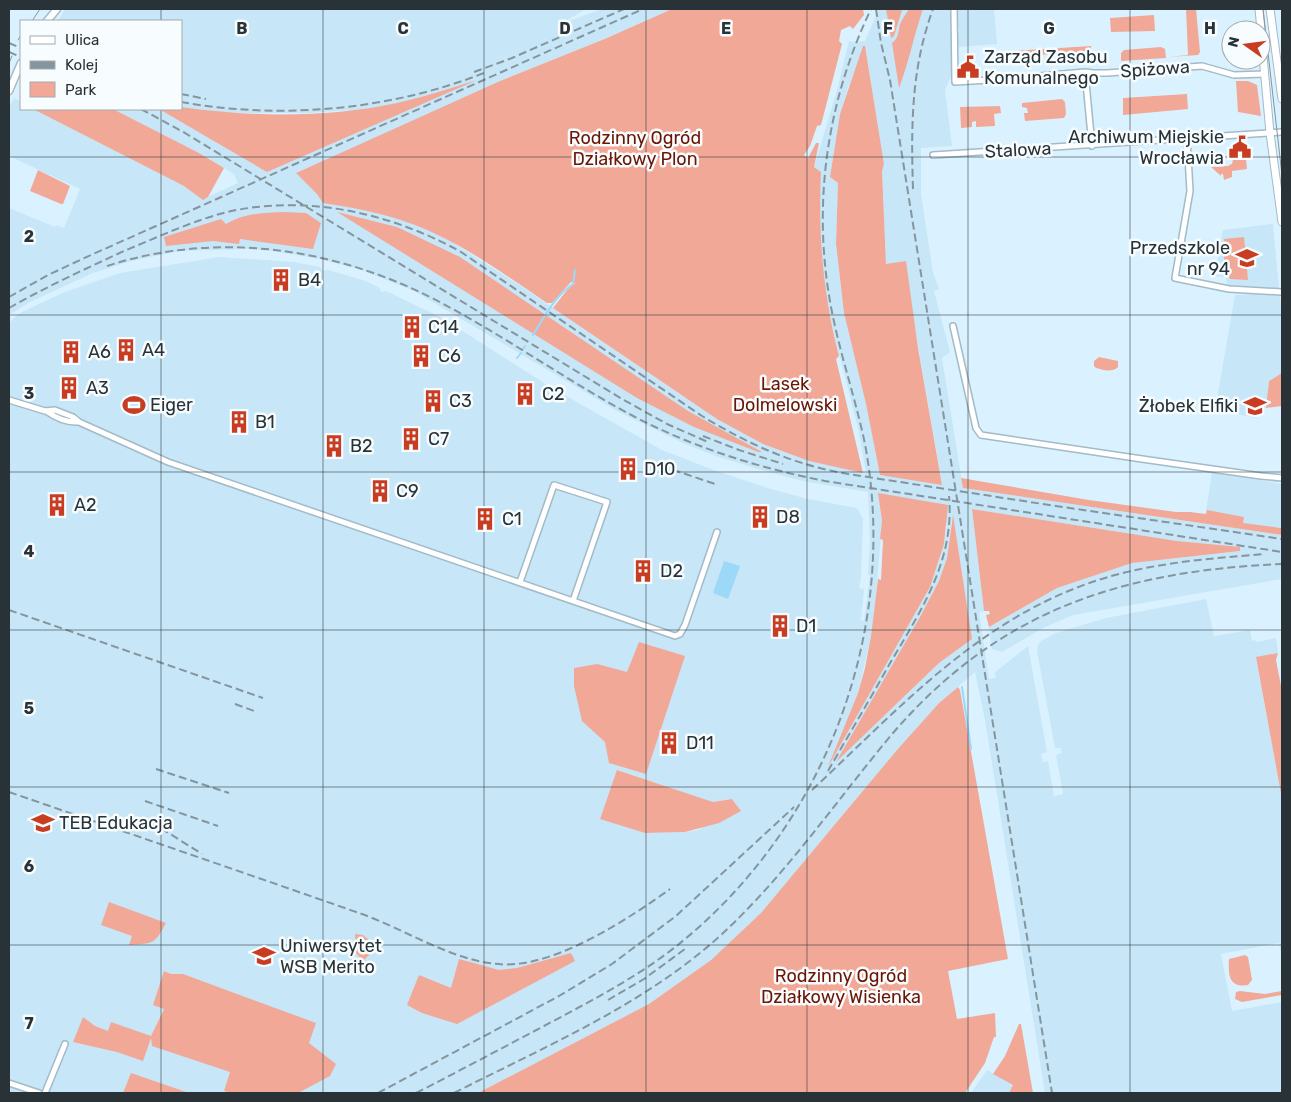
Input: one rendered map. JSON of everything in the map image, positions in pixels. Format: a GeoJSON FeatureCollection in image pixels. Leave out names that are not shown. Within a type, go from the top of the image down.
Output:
{"type":"FeatureCollection","features":[{"type":"Feature","properties":{"kind":"main road"},"geometry":{"type":"LineString","coordinates":[[1270,9],[1282,99]]}},
{"type":"Feature","properties":{"kind":"main road"},"geometry":{"type":"LineString","coordinates":[[1265,70],[1270,133],[1282,222]]}},
{"type":"Feature","properties":{"kind":"street"},"geometry":{"type":"LineString","coordinates":[[48,20],[57,9]]}},
{"type":"Feature","properties":{"kind":"street","name":"Spiżowa"},"geometry":{"type":"LineString","coordinates":[[954,9],[955,82],[1006,80],[1085,72],[1093,74],[1202,66],[1234,75],[1265,74]]}},
{"type":"Feature","properties":{"kind":"street"},"geometry":{"type":"LineString","coordinates":[[9,91],[20,65]]}},
{"type":"Feature","properties":{"kind":"street"},"geometry":{"type":"LineString","coordinates":[[1085,72],[1092,146]]}},
{"type":"Feature","properties":{"kind":"street","name":"Stalowa"},"geometry":{"type":"LineString","coordinates":[[933,155],[1282,132]]}},
{"type":"Feature","properties":{"kind":"street"},"geometry":{"type":"LineString","coordinates":[[1187,139],[1190,192],[1176,278],[1229,288],[1282,292]]}},
{"type":"Feature","properties":{"kind":"street"},"geometry":{"type":"LineString","coordinates":[[953,326],[976,428],[981,435],[1142,460],[1282,478]]}},
{"type":"Feature","properties":{"kind":"street"},"geometry":{"type":"LineString","coordinates":[[9,400],[45,411],[53,417],[71,423],[79,422],[168,462],[670,634],[680,634],[685,626],[717,532]]}},
{"type":"Feature","properties":{"kind":"street"},"geometry":{"type":"LineString","coordinates":[[520,582],[554,485],[607,502],[573,601]]}},
{"type":"Feature","properties":{"kind":"street"},"geometry":{"type":"LineString","coordinates":[[45,1093],[66,1044]]}},
{"type":"Feature","properties":{"kind":"street"},"geometry":{"type":"LineString","coordinates":[[9,1083],[39,1093]]}},
{"type":"Feature","properties":{"kind":"shaded area"},"geometry":{"type":"Polygon","coordinates":[[[65,9],[586,9],[561,24],[602,9],[672,9],[607,38],[500,81],[296,173],[392,208],[444,237],[524,288],[684,397],[763,444],[809,461],[866,473],[859,432],[825,290],[820,249],[819,209],[821,172],[814,167],[838,87],[849,41],[865,41],[879,9],[952,9],[952,74],[945,90],[952,146],[921,148],[921,194],[933,272],[939,289],[934,291],[950,352],[942,358],[963,488],[1282,535],[1282,579],[1073,615],[1043,628],[1002,652],[992,649],[989,627],[1057,588],[1132,563],[1240,551],[1240,548],[1177,541],[972,509],[984,611],[979,612],[989,679],[996,678],[995,672],[1028,646],[1047,752],[1041,754],[1043,762],[1048,761],[1054,796],[1063,794],[1056,755],[1062,753],[1061,748],[1055,748],[1037,651],[1041,641],[1056,633],[1106,618],[1206,599],[1214,636],[1250,630],[1252,641],[1256,640],[1257,642],[1276,638],[1278,653],[1256,658],[1282,799],[1282,958],[1279,943],[1221,954],[1232,1011],[1282,1002],[1282,1093],[1045,1093],[985,720],[975,672],[939,703],[897,750],[761,913],[711,960],[649,1004],[478,1093],[289,1093],[183,974],[171,974],[165,971],[154,1005],[164,1008],[151,1036],[231,1072],[224,1091],[230,1093],[9,1093],[9,323],[18,314],[62,293],[120,273],[219,257],[294,262],[320,267],[323,271],[328,270],[366,281],[380,288],[381,292],[386,291],[442,318],[552,388],[662,450],[719,472],[771,489],[808,499],[857,508],[863,519],[859,588],[864,589],[861,620],[864,621],[870,576],[868,575],[870,542],[868,492],[803,481],[761,470],[683,443],[617,411],[414,291],[359,269],[320,259],[273,251],[246,249],[180,251],[131,261],[93,273],[30,302],[9,315],[9,208],[55,227],[56,225],[64,228],[80,189],[9,156],[9,107],[14,98],[20,101],[20,110],[35,110],[184,186],[203,199],[238,183],[234,174],[199,153],[115,110],[182,110],[182,20],[59,20],[65,9]],[[865,46],[849,85],[840,114],[830,177],[838,183],[836,246],[844,313],[866,404],[880,475],[942,484],[912,310],[886,264],[882,171],[884,164],[865,46]],[[350,110],[309,113],[231,113],[273,166],[350,110]],[[285,212],[260,214],[313,248],[321,223],[285,212]],[[878,494],[882,521],[871,636],[858,693],[832,760],[930,587],[944,544],[947,525],[878,494]],[[952,518],[947,558],[939,581],[920,617],[838,760],[939,663],[972,639],[952,518]],[[618,770],[600,818],[645,833],[699,830],[732,799],[713,802],[618,770]]]}},
{"type":"Feature","properties":{"kind":"shaded area"},"geometry":{"type":"Polygon","coordinates":[[[957,9],[994,9],[997,44],[958,47],[957,9]]]}},
{"type":"Feature","properties":{"kind":"shaded area","name":"Przedszkole nr 94"},"geometry":{"type":"Polygon","coordinates":[[[1273,224],[1279,289],[1227,285],[1226,277],[1215,276],[1223,230],[1273,224]]]}},
{"type":"Feature","properties":{"kind":"shaded area"},"geometry":{"type":"Polygon","coordinates":[[[1235,295],[1280,295],[1282,319],[1282,373],[1269,381],[1266,408],[1258,408],[1257,418],[1215,410],[1235,295]]]}},
{"type":"Feature","properties":{"kind":"shaded area"},"geometry":{"type":"Polygon","coordinates":[[[1212,472],[1282,484],[1282,527],[1267,528],[1205,518],[1212,472]]]}},
{"type":"Feature","properties":{"kind":"shaded area"},"geometry":{"type":"Polygon","coordinates":[[[987,1070],[1013,1085],[1009,1093],[971,1093],[987,1070]]]}},
{"type":"Feature","properties":{"kind":"green space","name":"Rodzinny Ogród Działkowy Plon"},"geometry":{"type":"Polygon","coordinates":[[[672,9],[863,9],[864,15],[853,29],[850,26],[841,30],[839,41],[842,44],[821,125],[817,126],[810,146],[804,155],[808,158],[816,143],[819,143],[814,167],[821,172],[820,219],[825,287],[839,356],[836,359],[863,473],[809,461],[763,444],[717,419],[553,308],[575,283],[571,282],[552,303],[547,303],[471,253],[430,231],[385,215],[323,203],[317,194],[296,173],[500,81],[607,38],[672,9]]]}},
{"type":"Feature","properties":{"kind":"green space"},"geometry":{"type":"Polygon","coordinates":[[[886,9],[902,10],[894,36],[891,38],[886,9]]]}},
{"type":"Feature","properties":{"kind":"green space"},"geometry":{"type":"Polygon","coordinates":[[[909,9],[923,9],[899,88],[892,43],[897,37],[900,24],[909,9]]]}},
{"type":"Feature","properties":{"kind":"green space"},"geometry":{"type":"Polygon","coordinates":[[[1186,9],[1196,9],[1200,52],[1198,55],[1169,57],[1188,55],[1186,9]]]}},
{"type":"Feature","properties":{"kind":"green space"},"geometry":{"type":"Polygon","coordinates":[[[1154,15],[1155,31],[1111,32],[1110,18],[1154,15]]]}},
{"type":"Feature","properties":{"kind":"green space"},"geometry":{"type":"Polygon","coordinates":[[[863,46],[865,46],[884,164],[882,171],[886,264],[906,261],[918,348],[942,485],[880,475],[866,404],[844,313],[836,244],[838,183],[830,177],[840,114],[863,46]]]}},
{"type":"Feature","properties":{"kind":"green space"},"geometry":{"type":"Polygon","coordinates":[[[1091,46],[1091,51],[1012,57],[1011,51],[1091,46]]]}},
{"type":"Feature","properties":{"kind":"green space"},"geometry":{"type":"Polygon","coordinates":[[[1161,47],[1165,49],[1166,58],[1121,61],[1121,53],[1124,50],[1161,47]]]}},
{"type":"Feature","properties":{"kind":"green space"},"geometry":{"type":"Polygon","coordinates":[[[477,80],[267,172],[161,110],[182,110],[182,107],[234,113],[316,113],[370,108],[427,95],[477,80]]]}},
{"type":"Feature","properties":{"kind":"green space"},"geometry":{"type":"Polygon","coordinates":[[[1236,81],[1248,81],[1257,85],[1261,116],[1238,112],[1236,81]]]}},
{"type":"Feature","properties":{"kind":"green space"},"geometry":{"type":"Polygon","coordinates":[[[1187,94],[1188,109],[1123,115],[1123,98],[1187,94]]]}},
{"type":"Feature","properties":{"kind":"green space"},"geometry":{"type":"Polygon","coordinates":[[[1062,99],[1065,102],[1066,114],[1064,118],[1025,121],[1024,113],[1028,113],[1027,108],[1022,107],[1022,103],[1062,99]]]}},
{"type":"Feature","properties":{"kind":"green space"},"geometry":{"type":"Polygon","coordinates":[[[1000,106],[1001,113],[994,114],[995,126],[976,127],[976,121],[972,122],[972,127],[961,128],[960,107],[1000,106]]]}},
{"type":"Feature","properties":{"kind":"green space"},"geometry":{"type":"Polygon","coordinates":[[[35,110],[115,110],[199,153],[224,168],[208,197],[203,200],[184,186],[35,110]]]}},
{"type":"Feature","properties":{"kind":"green space"},"geometry":{"type":"Polygon","coordinates":[[[1234,155],[1242,155],[1242,159],[1246,159],[1247,169],[1232,171],[1232,177],[1224,180],[1223,174],[1221,176],[1211,167],[1229,166],[1232,164],[1234,155]]]}},
{"type":"Feature","properties":{"kind":"green space"},"geometry":{"type":"Polygon","coordinates":[[[38,170],[70,186],[63,204],[30,191],[38,170]]]}},
{"type":"Feature","properties":{"kind":"green space"},"geometry":{"type":"Polygon","coordinates":[[[285,212],[306,213],[321,223],[313,249],[240,239],[239,244],[213,241],[166,246],[164,237],[221,219],[226,224],[247,216],[285,212]]]}},
{"type":"Feature","properties":{"kind":"green space"},"geometry":{"type":"Polygon","coordinates":[[[337,212],[397,227],[460,257],[688,411],[762,452],[694,427],[637,398],[337,212]]]}},
{"type":"Feature","properties":{"kind":"green space"},"geometry":{"type":"Polygon","coordinates":[[[1244,237],[1248,280],[1230,279],[1224,267],[1224,239],[1244,237]]]}},
{"type":"Feature","properties":{"kind":"green space"},"geometry":{"type":"Polygon","coordinates":[[[1099,357],[1118,361],[1118,367],[1110,370],[1096,368],[1094,361],[1099,357]]]}},
{"type":"Feature","properties":{"kind":"green space"},"geometry":{"type":"Polygon","coordinates":[[[1282,373],[1282,406],[1266,408],[1269,381],[1282,373]]]}},
{"type":"Feature","properties":{"kind":"green space"},"geometry":{"type":"Polygon","coordinates":[[[961,478],[1089,500],[1176,512],[1206,514],[1207,510],[1244,517],[1243,523],[1282,528],[1282,535],[963,488],[961,478]]]}},
{"type":"Feature","properties":{"kind":"green space"},"geometry":{"type":"Polygon","coordinates":[[[878,493],[948,505],[944,544],[930,587],[828,767],[858,693],[871,636],[878,579],[881,580],[883,540],[880,539],[882,521],[878,493]]]}},
{"type":"Feature","properties":{"kind":"green space"},"geometry":{"type":"Polygon","coordinates":[[[972,509],[1177,541],[1240,547],[1240,551],[1132,563],[1057,588],[989,627],[986,615],[990,614],[989,611],[984,611],[972,509]]]}},
{"type":"Feature","properties":{"kind":"green space"},"geometry":{"type":"Polygon","coordinates":[[[953,515],[972,639],[939,663],[836,762],[939,581],[947,558],[953,515]]]}},
{"type":"Feature","properties":{"kind":"green space"},"geometry":{"type":"Polygon","coordinates":[[[639,642],[685,656],[646,774],[609,763],[605,742],[582,721],[574,686],[574,668],[597,664],[627,672],[639,642]]]}},
{"type":"Feature","properties":{"kind":"green space"},"geometry":{"type":"Polygon","coordinates":[[[1278,653],[1276,660],[1282,691],[1282,799],[1256,657],[1278,653]]]}},
{"type":"Feature","properties":{"kind":"green space","name":"Rodzinny Ogród Działkowy Wisienka"},"geometry":{"type":"Polygon","coordinates":[[[958,687],[1008,959],[948,971],[957,1019],[995,1013],[996,1037],[994,1037],[985,1063],[965,1093],[478,1093],[649,1004],[711,960],[761,913],[897,750],[939,703],[958,687]]]}},
{"type":"Feature","properties":{"kind":"green space"},"geometry":{"type":"Polygon","coordinates":[[[617,770],[713,802],[732,799],[741,811],[719,823],[685,832],[645,833],[600,819],[617,770]]]}},
{"type":"Feature","properties":{"kind":"green space"},"geometry":{"type":"Polygon","coordinates":[[[109,902],[166,923],[152,942],[129,945],[132,936],[101,925],[109,902]]]}},
{"type":"Feature","properties":{"kind":"green space"},"geometry":{"type":"Polygon","coordinates":[[[355,934],[363,935],[376,946],[363,961],[356,953],[355,934]]]}},
{"type":"Feature","properties":{"kind":"green space"},"geometry":{"type":"Polygon","coordinates":[[[571,953],[575,961],[457,1024],[422,1013],[407,1005],[419,975],[451,988],[459,959],[499,970],[517,968],[571,953]]]}},
{"type":"Feature","properties":{"kind":"green space"},"geometry":{"type":"Polygon","coordinates":[[[1245,955],[1248,957],[1252,980],[1248,985],[1242,985],[1233,982],[1231,979],[1229,959],[1245,955]]]}},
{"type":"Feature","properties":{"kind":"green space"},"geometry":{"type":"Polygon","coordinates":[[[164,971],[171,974],[183,974],[316,1023],[309,1043],[336,1064],[330,1076],[298,1093],[230,1093],[224,1091],[230,1072],[152,1046],[151,1038],[143,1061],[117,1052],[73,1042],[83,1017],[95,1026],[108,1031],[111,1022],[151,1036],[164,1009],[153,1005],[164,971]]]}},
{"type":"Feature","properties":{"kind":"green space"},"geometry":{"type":"Polygon","coordinates":[[[1282,991],[1282,995],[1242,1002],[1235,999],[1236,992],[1265,994],[1282,991]]]}},
{"type":"Feature","properties":{"kind":"green space"},"geometry":{"type":"Polygon","coordinates":[[[1019,1024],[1021,1024],[1033,1093],[1009,1093],[1013,1085],[993,1074],[1005,1056],[1019,1024]]]}},
{"type":"Feature","properties":{"kind":"green space"},"geometry":{"type":"Polygon","coordinates":[[[131,1073],[189,1093],[123,1093],[131,1073]]]}},
{"type":"Feature","properties":{"kind":"water"},"geometry":{"type":"Polygon","coordinates":[[[724,561],[740,566],[728,599],[713,593],[724,561]]]}},
{"type":"Feature","properties":{"kind":"waterway"},"geometry":{"type":"LineString","coordinates":[[533,335],[555,301],[573,284],[575,270]]}},
{"type":"Feature","properties":{"kind":"waterway"},"geometry":{"type":"LineString","coordinates":[[517,358],[521,353]]}},
{"type":"Feature","properties":{"kind":"waterway"},"geometry":{"type":"LineString","coordinates":[[962,687],[971,749]]}},
{"type":"Feature","properties":{"kind":"tram line"},"geometry":{"type":"LineString","coordinates":[[33,20],[40,9]]}},
{"type":"Feature","properties":{"kind":"tram line"},"geometry":{"type":"LineString","coordinates":[[1263,9],[1282,175]]}},
{"type":"Feature","properties":{"kind":"tram line"},"geometry":{"type":"LineString","coordinates":[[9,63],[12,56]]}},
{"type":"Feature","properties":{"kind":"railway"},"geometry":{"type":"LineString","coordinates":[[474,72],[512,58],[624,9]]}},
{"type":"Feature","properties":{"kind":"railway"},"geometry":{"type":"LineString","coordinates":[[9,297],[48,275],[91,255],[643,9]]}},
{"type":"Feature","properties":{"kind":"railway"},"geometry":{"type":"LineString","coordinates":[[416,1093],[594,999],[643,970],[674,948],[727,900],[772,846],[810,787],[839,723],[859,655],[871,586],[873,515],[865,444],[833,317],[826,278],[823,199],[826,160],[833,121],[855,45],[871,9]]}},
{"type":"Feature","properties":{"kind":"railway"},"geometry":{"type":"LineString","coordinates":[[876,9],[881,43],[890,80],[1052,1093]]}},
{"type":"Feature","properties":{"kind":"railway"},"geometry":{"type":"LineString","coordinates":[[913,189],[912,143],[916,76],[920,54],[933,9]]}},
{"type":"Feature","properties":{"kind":"railway"},"geometry":{"type":"LineString","coordinates":[[9,43],[20,48]]}},
{"type":"Feature","properties":{"kind":"railway"},"geometry":{"type":"LineString","coordinates":[[9,52],[20,57]]}},
{"type":"Feature","properties":{"kind":"railway"},"geometry":{"type":"LineString","coordinates":[[182,102],[257,110],[335,108],[411,96],[448,86],[484,73]]}},
{"type":"Feature","properties":{"kind":"railway"},"geometry":{"type":"LineString","coordinates":[[182,94],[206,99]]}},
{"type":"Feature","properties":{"kind":"railway"},"geometry":{"type":"LineString","coordinates":[[143,110],[185,133],[622,399],[667,424],[708,442]]}},
{"type":"Feature","properties":{"kind":"railway"},"geometry":{"type":"LineString","coordinates":[[9,308],[51,285],[124,251],[201,220],[227,212],[287,205],[318,206],[348,211],[377,217],[406,227],[434,238],[461,252],[702,416],[737,436],[790,459],[848,474],[1282,539]]}},
{"type":"Feature","properties":{"kind":"railway"},"geometry":{"type":"LineString","coordinates":[[107,266],[148,255],[189,249],[230,247],[272,250],[312,256],[353,266],[392,280],[430,297],[635,417],[681,438],[728,456],[776,470],[825,481],[1282,552]]}},
{"type":"Feature","properties":{"kind":"railway"},"geometry":{"type":"LineString","coordinates":[[703,436],[783,464]]}},
{"type":"Feature","properties":{"kind":"railway"},"geometry":{"type":"LineString","coordinates":[[650,462],[715,484]]}},
{"type":"Feature","properties":{"kind":"railway"},"geometry":{"type":"LineString","coordinates":[[828,771],[933,585],[947,542],[949,496]]}},
{"type":"Feature","properties":{"kind":"railway"},"geometry":{"type":"LineString","coordinates":[[812,790],[915,693],[950,663],[987,635],[1027,611],[1069,591],[1115,575],[1189,561],[1265,554]]}},
{"type":"Feature","properties":{"kind":"railway"},"geometry":{"type":"LineString","coordinates":[[454,1093],[559,1041],[627,1003],[660,983],[721,935],[745,912],[789,863],[893,733],[934,690],[977,655],[1021,627],[1068,605],[1117,588],[1169,576],[1224,568],[1282,564]]}},
{"type":"Feature","properties":{"kind":"railway"},"geometry":{"type":"LineString","coordinates":[[9,610],[263,698]]}},
{"type":"Feature","properties":{"kind":"railway"},"geometry":{"type":"LineString","coordinates":[[235,704],[257,712]]}},
{"type":"Feature","properties":{"kind":"railway"},"geometry":{"type":"LineString","coordinates":[[156,769],[229,793]]}},
{"type":"Feature","properties":{"kind":"railway"},"geometry":{"type":"LineString","coordinates":[[9,792],[359,913],[456,954],[496,964],[515,964],[555,955],[617,924],[670,889]]}},
{"type":"Feature","properties":{"kind":"railway"},"geometry":{"type":"LineString","coordinates":[[145,801],[218,826]]}},
{"type":"Feature","properties":{"kind":"railway"},"geometry":{"type":"LineString","coordinates":[[378,1093],[559,996],[612,964],[676,916],[794,807]]}},
{"type":"Feature","properties":{"kind":"railway"},"geometry":{"type":"LineString","coordinates":[[139,819],[159,827],[202,854]]}},
{"type":"Feature","properties":{"kind":"railway"},"geometry":{"type":"LineString","coordinates":[[608,1000],[644,979],[685,949]]}},
{"type":"Feature","properties":{"kind":"place","name":"Zarząd Zasobu Komunalnego"},"geometry":{"type":"Point","coordinates":[968,67]}},
{"type":"Feature","properties":{"kind":"place","name":"Archiwum Miejskie Wrocławia"},"geometry":{"type":"Point","coordinates":[1240,147]}},
{"type":"Feature","properties":{"kind":"place","name":"Przedszkole nr 94"},"geometry":{"type":"Point","coordinates":[1247,258]}},
{"type":"Feature","properties":{"kind":"place","name":"B4"},"geometry":{"type":"Point","coordinates":[281,280]}},
{"type":"Feature","properties":{"kind":"place","name":"C14"},"geometry":{"type":"Point","coordinates":[412,327]}},
{"type":"Feature","properties":{"kind":"place","name":"A4"},"geometry":{"type":"Point","coordinates":[126,350]}},
{"type":"Feature","properties":{"kind":"place","name":"A6"},"geometry":{"type":"Point","coordinates":[71,352]}},
{"type":"Feature","properties":{"kind":"place","name":"C6"},"geometry":{"type":"Point","coordinates":[421,356]}},
{"type":"Feature","properties":{"kind":"place","name":"A3"},"geometry":{"type":"Point","coordinates":[69,388]}},
{"type":"Feature","properties":{"kind":"place","name":"C2"},"geometry":{"type":"Point","coordinates":[525,394]}},
{"type":"Feature","properties":{"kind":"place","name":"C3"},"geometry":{"type":"Point","coordinates":[433,401]}},
{"type":"Feature","properties":{"kind":"place","name":"Eiger"},"geometry":{"type":"Point","coordinates":[134,405]}},
{"type":"Feature","properties":{"kind":"place","name":"Żłobek Elfiki"},"geometry":{"type":"Point","coordinates":[1255,406]}},
{"type":"Feature","properties":{"kind":"place","name":"B1"},"geometry":{"type":"Point","coordinates":[239,422]}},
{"type":"Feature","properties":{"kind":"place","name":"C7"},"geometry":{"type":"Point","coordinates":[411,439]}},
{"type":"Feature","properties":{"kind":"place","name":"B2"},"geometry":{"type":"Point","coordinates":[334,446]}},
{"type":"Feature","properties":{"kind":"place","name":"D10"},"geometry":{"type":"Point","coordinates":[628,469]}},
{"type":"Feature","properties":{"kind":"place","name":"C9"},"geometry":{"type":"Point","coordinates":[380,491]}},
{"type":"Feature","properties":{"kind":"place","name":"A2"},"geometry":{"type":"Point","coordinates":[57,505]}},
{"type":"Feature","properties":{"kind":"place","name":"D8"},"geometry":{"type":"Point","coordinates":[760,517]}},
{"type":"Feature","properties":{"kind":"place","name":"C1"},"geometry":{"type":"Point","coordinates":[485,519]}},
{"type":"Feature","properties":{"kind":"place","name":"D2"},"geometry":{"type":"Point","coordinates":[643,571]}},
{"type":"Feature","properties":{"kind":"place","name":"D1"},"geometry":{"type":"Point","coordinates":[780,626]}},
{"type":"Feature","properties":{"kind":"place","name":"D11"},"geometry":{"type":"Point","coordinates":[669,743]}},
{"type":"Feature","properties":{"kind":"place","name":"TEB Edukacja"},"geometry":{"type":"Point","coordinates":[43,823]}},
{"type":"Feature","properties":{"kind":"place","name":"Uniwersytet WSB Merito"},"geometry":{"type":"Point","coordinates":[264,956]}},
{"type":"Feature","properties":{"kind":"park label","name":"Lasek Dolmelowski"},"geometry":{"type":"Point","coordinates":[785,394]}}]}
